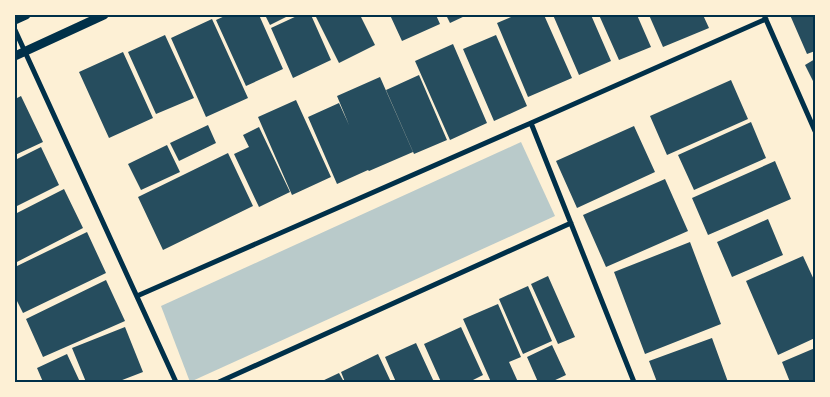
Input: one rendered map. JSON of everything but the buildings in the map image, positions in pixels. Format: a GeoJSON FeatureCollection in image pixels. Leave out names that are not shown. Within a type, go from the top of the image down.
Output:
{"type":"FeatureCollection","features":[{"type":"Feature","properties":{"kind":"street"},"geometry":{"type":"LineString","coordinates":[[15,20],[26,15]]}},
{"type":"Feature","properties":{"kind":"street"},"geometry":{"type":"LineString","coordinates":[[15,56],[104,15]]}},
{"type":"Feature","properties":{"kind":"street"},"geometry":{"type":"LineString","coordinates":[[136,296],[531,124],[765,17],[815,131]]}},
{"type":"Feature","properties":{"kind":"street"},"geometry":{"type":"LineString","coordinates":[[15,30],[176,382]]}},
{"type":"Feature","properties":{"kind":"street"},"geometry":{"type":"LineString","coordinates":[[531,124],[634,382]]}},
{"type":"Feature","properties":{"kind":"street"},"geometry":{"type":"LineString","coordinates":[[219,382],[571,223]]}},
{"type":"Feature","properties":{"kind":"shaded area"},"geometry":{"type":"Polygon","coordinates":[[[521,142],[555,216],[190,382],[161,306],[521,142]]]}}]}
